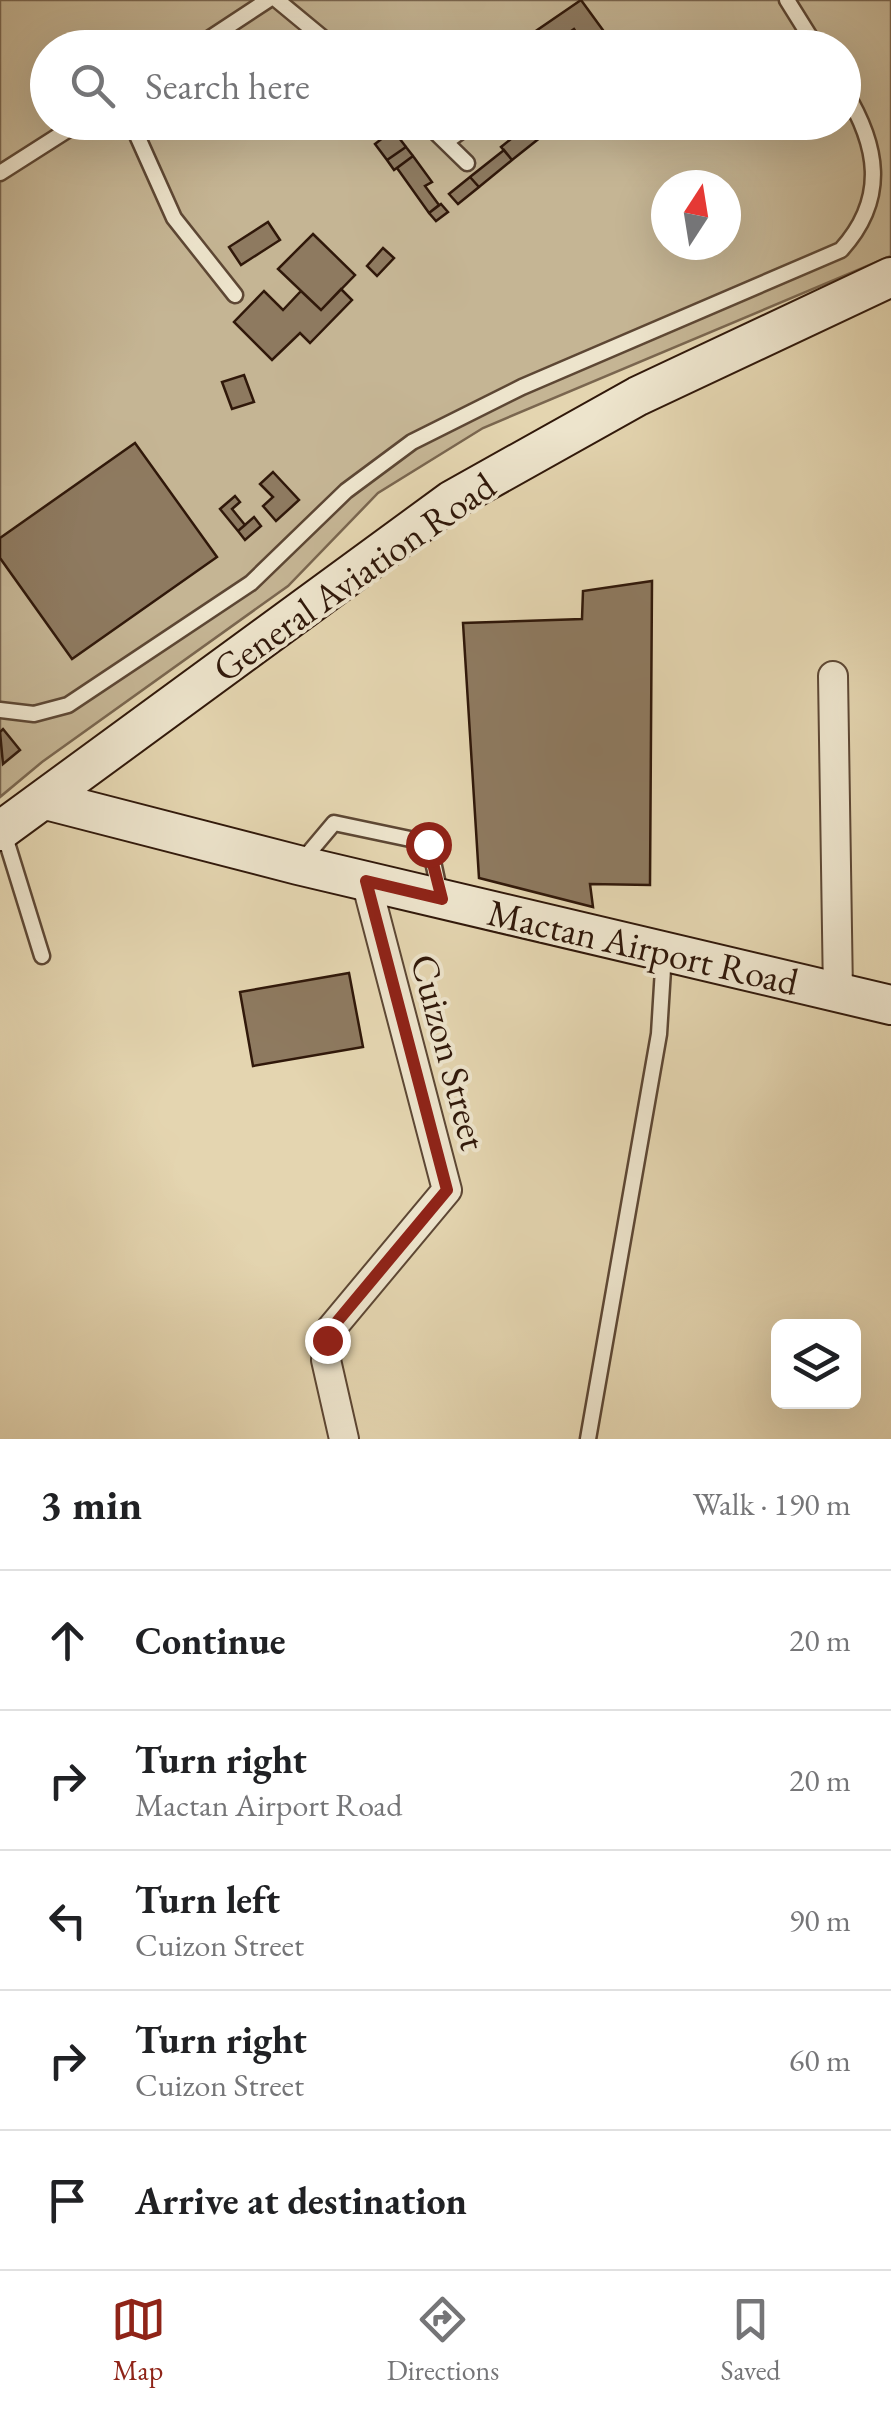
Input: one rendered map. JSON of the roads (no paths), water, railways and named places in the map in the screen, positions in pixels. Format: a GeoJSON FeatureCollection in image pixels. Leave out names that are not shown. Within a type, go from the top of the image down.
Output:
{"type":"FeatureCollection","features":[{"type":"Feature","properties":{"kind":"main road","name":"General Aviation Road"},"geometry":{"type":"LineString","coordinates":[[1,830],[452,500],[638,396],[891,277]]}},
{"type":"Feature","properties":{"kind":"main road","name":"Mactan Airport Road"},"geometry":{"type":"LineString","coordinates":[[46,800],[298,866],[891,1004]]}},
{"type":"Feature","properties":{"kind":"street"},"geometry":{"type":"LineString","coordinates":[[834,676],[838,993]]}},
{"type":"Feature","properties":{"kind":"street","name":"Cuizon Street"},"geometry":{"type":"LineString","coordinates":[[344,1439],[326,1360],[331,1329],[447,1190],[366,881]]}},
{"type":"Feature","properties":{"kind":"lane"},"geometry":{"type":"LineString","coordinates":[[222,30],[268,0]]}},
{"type":"Feature","properties":{"kind":"lane"},"geometry":{"type":"LineString","coordinates":[[277,0],[313,30]]}},
{"type":"Feature","properties":{"kind":"lane"},"geometry":{"type":"LineString","coordinates":[[787,0],[806,30]]}},
{"type":"Feature","properties":{"kind":"lane"},"geometry":{"type":"LineString","coordinates":[[0,710],[34,714],[68,704],[252,583],[346,491],[388,458],[452,419],[841,250],[866,212],[873,169],[868,135],[861,122]]}},
{"type":"Feature","properties":{"kind":"lane"},"geometry":{"type":"LineString","coordinates":[[0,173],[52,140]]}},
{"type":"Feature","properties":{"kind":"lane"},"geometry":{"type":"LineString","coordinates":[[139,140],[174,218],[235,295]]}},
{"type":"Feature","properties":{"kind":"lane"},"geometry":{"type":"LineString","coordinates":[[447,141],[467,163]]}},
{"type":"Feature","properties":{"kind":"lane"},"geometry":{"type":"LineString","coordinates":[[298,866],[334,823],[428,844],[442,899]]}},
{"type":"Feature","properties":{"kind":"lane"},"geometry":{"type":"LineString","coordinates":[[1,830],[42,956]]}},
{"type":"Feature","properties":{"kind":"lane"},"geometry":{"type":"LineString","coordinates":[[588,1439],[659,1034],[664,952]]}}]}
